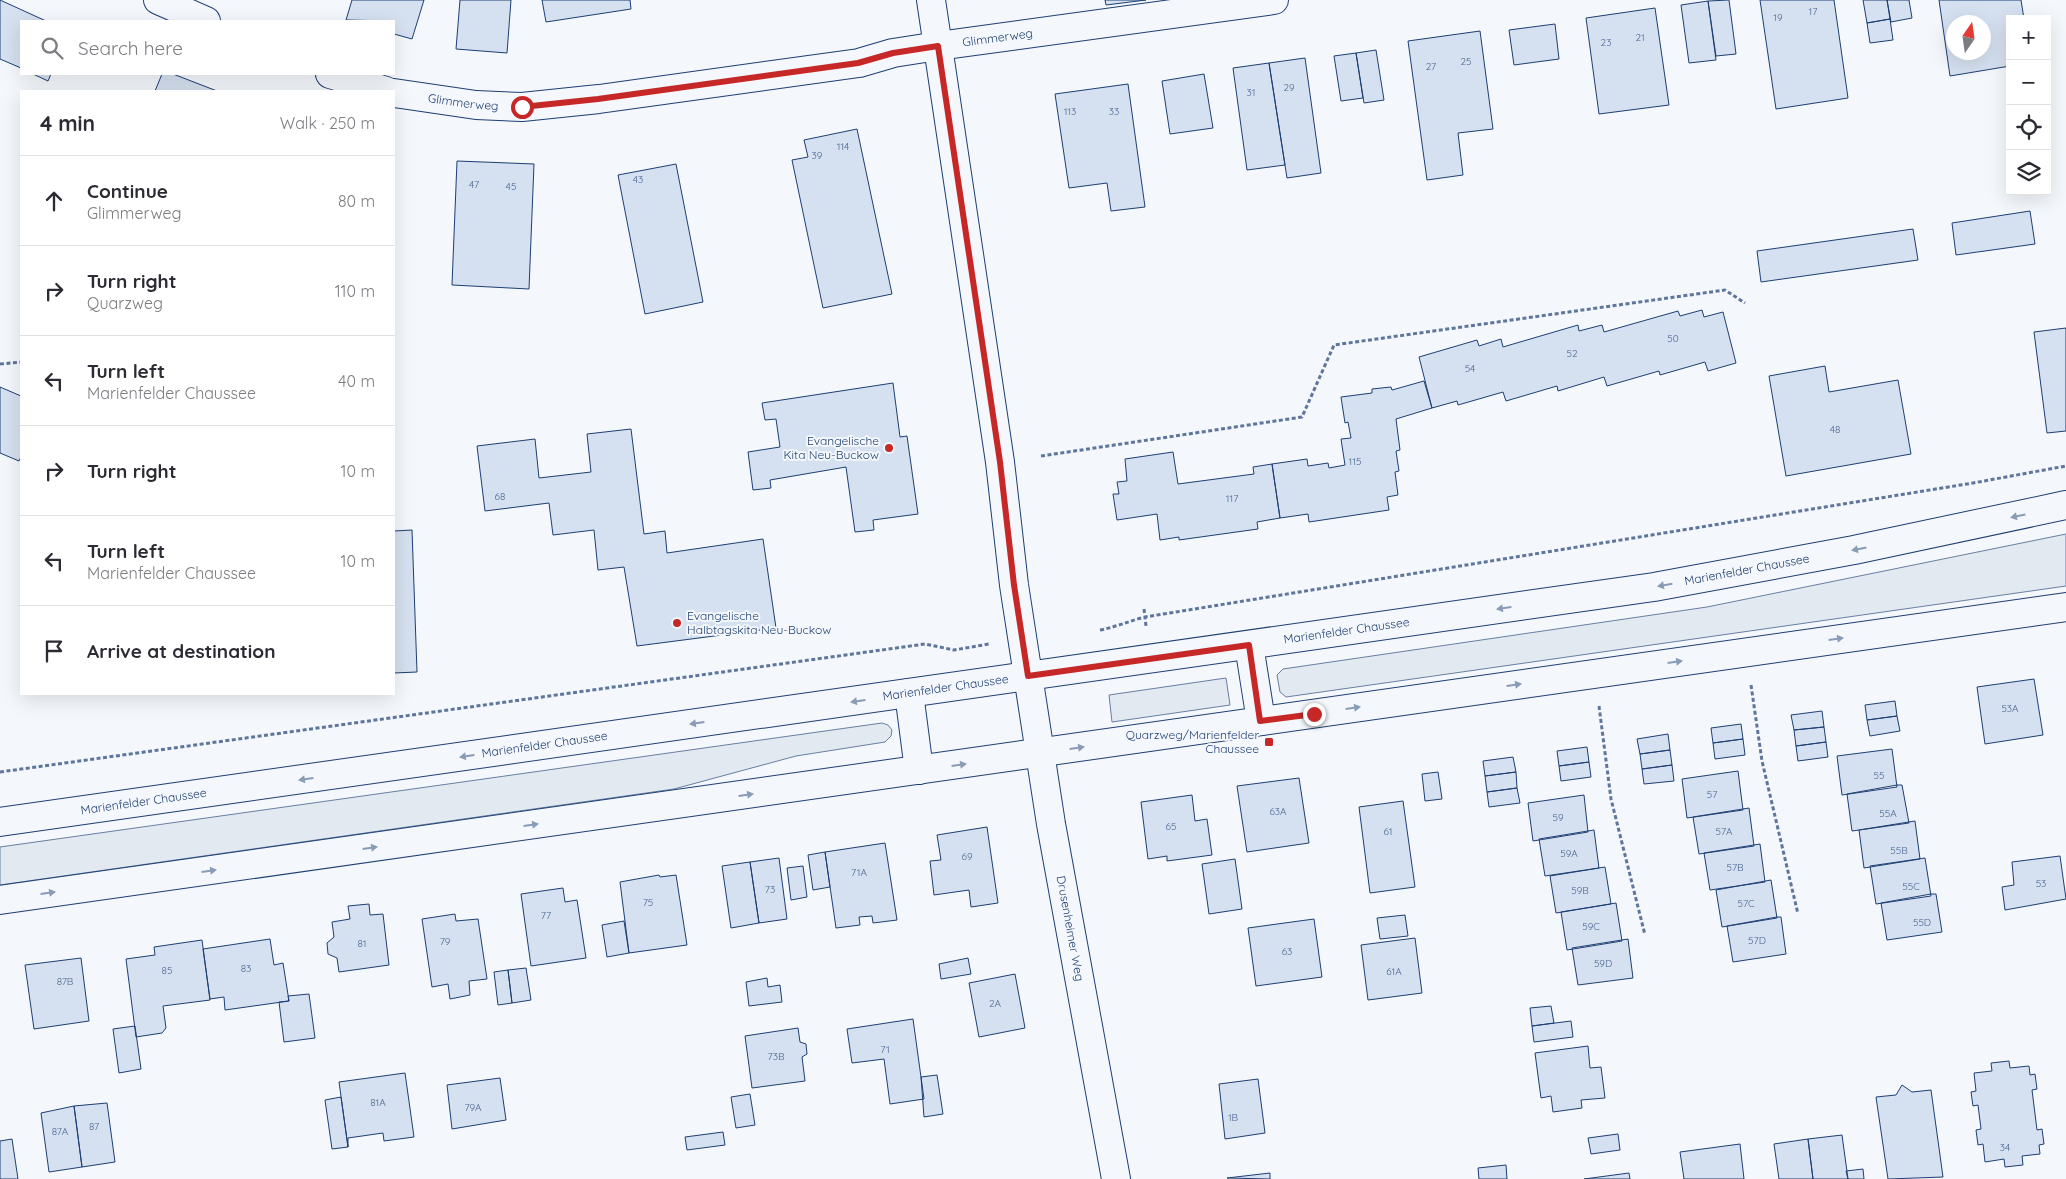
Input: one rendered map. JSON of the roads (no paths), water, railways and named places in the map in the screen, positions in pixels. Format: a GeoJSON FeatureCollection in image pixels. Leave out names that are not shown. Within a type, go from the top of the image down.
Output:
{"type":"FeatureCollection","features":[{"type":"Feature","properties":{"kind":"main road"},"geometry":{"type":"LineString","coordinates":[[158,0],[204,20]]}},
{"type":"Feature","properties":{"kind":"main road","name":"Drusenheimer Weg"},"geometry":{"type":"LineString","coordinates":[[931,0],[998,453],[1014,585],[1040,753],[1116,1179]]}},
{"type":"Feature","properties":{"kind":"main road","name":"Glimmerweg"},"geometry":{"type":"LineString","coordinates":[[395,93],[476,105],[522,107],[598,99],[858,63],[893,53],[938,46],[1274,0]]}},
{"type":"Feature","properties":{"kind":"main road"},"geometry":{"type":"LineString","coordinates":[[333,75],[383,90]]}},
{"type":"Feature","properties":{"kind":"main road","name":"Marienfelder Chaussee"},"geometry":{"type":"LineString","coordinates":[[0,822],[1663,585],[1854,550],[2066,505]]}},
{"type":"Feature","properties":{"kind":"main road"},"geometry":{"type":"LineString","coordinates":[[0,900],[2066,606]]}},
{"type":"Feature","properties":{"kind":"main road"},"geometry":{"type":"LineString","coordinates":[[1249,645],[1260,721]]}},
{"type":"Feature","properties":{"kind":"main road"},"geometry":{"type":"LineString","coordinates":[[909,693],[919,770]]}},
{"type":"Feature","properties":{"kind":"place","name":"Evangelische Kita Neu-Buckow"},"geometry":{"type":"Point","coordinates":[889,448]}},
{"type":"Feature","properties":{"kind":"place","name":"Evangelische Halbtagskita Neu-Buckow"},"geometry":{"type":"Point","coordinates":[677,623]}},
{"type":"Feature","properties":{"kind":"place","name":"Quarzweg/Marienfelder Chaussee"},"geometry":{"type":"Point","coordinates":[1269,742]}}]}
